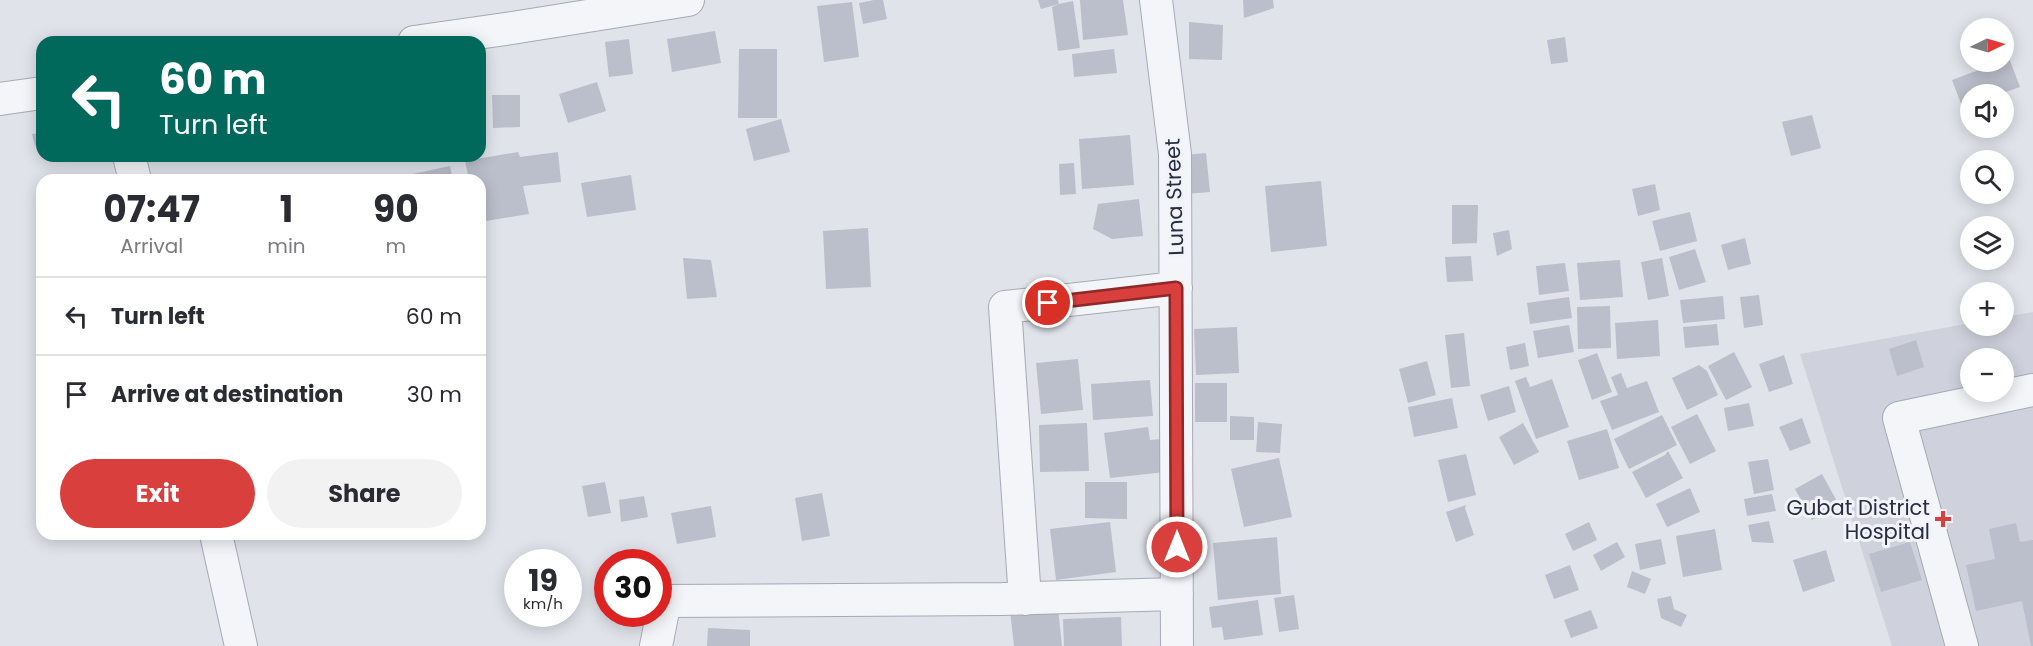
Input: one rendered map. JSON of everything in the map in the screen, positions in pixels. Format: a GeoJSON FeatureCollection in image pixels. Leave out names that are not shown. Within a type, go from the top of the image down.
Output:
{"type":"FeatureCollection","features":[{"type":"Feature","properties":{"kind":"street"},"geometry":{"type":"LineString","coordinates":[[456,36],[688,0]]}},
{"type":"Feature","properties":{"kind":"street","name":"Luna Street"},"geometry":{"type":"LineString","coordinates":[[1156,0],[1175,153],[1177,646]]}},
{"type":"Feature","properties":{"kind":"street"},"geometry":{"type":"LineString","coordinates":[[0,99],[36,94]]}},
{"type":"Feature","properties":{"kind":"street"},"geometry":{"type":"LineString","coordinates":[[1025,599],[1005,308],[1176,288]]}},
{"type":"Feature","properties":{"kind":"street"},"geometry":{"type":"LineString","coordinates":[[1962,646],[1899,418],[2033,390]]}},
{"type":"Feature","properties":{"kind":"street"},"geometry":{"type":"LineString","coordinates":[[217,540],[241,646]]}},
{"type":"Feature","properties":{"kind":"street"},"geometry":{"type":"LineString","coordinates":[[656,646],[665,601],[1025,599],[1177,594]]}},
{"type":"Feature","properties":{"kind":"shaded area","name":"Gubat District Hospital"},"geometry":{"type":"Polygon","coordinates":[[[2033,312],[2033,646],[1892,646],[1800,354],[1960,325],[1960,336],[2014,336],[2014,315],[2033,312]]]}},
{"type":"Feature","properties":{"kind":"building"},"geometry":{"type":"Polygon","coordinates":[[[883,0],[887,19],[863,24],[859,3],[883,0]]]}},
{"type":"Feature","properties":{"kind":"building"},"geometry":{"type":"Polygon","coordinates":[[[1038,0],[1058,0],[1059,4],[1041,9],[1038,0]]]}},
{"type":"Feature","properties":{"kind":"building"},"geometry":{"type":"Polygon","coordinates":[[[1080,0],[1123,0],[1128,35],[1083,40],[1080,0]]]}},
{"type":"Feature","properties":{"kind":"building"},"geometry":{"type":"Polygon","coordinates":[[[1243,0],[1273,0],[1274,8],[1244,18],[1243,0]]]}},
{"type":"Feature","properties":{"kind":"building"},"geometry":{"type":"Polygon","coordinates":[[[1073,1],[1080,48],[1058,51],[1052,7],[1073,1]]]}},
{"type":"Feature","properties":{"kind":"building"},"geometry":{"type":"Polygon","coordinates":[[[852,2],[859,57],[824,62],[817,6],[852,2]]]}},
{"type":"Feature","properties":{"kind":"building"},"geometry":{"type":"Polygon","coordinates":[[[1189,22],[1223,25],[1222,60],[1189,59],[1189,22]]]}},
{"type":"Feature","properties":{"kind":"building"},"geometry":{"type":"Polygon","coordinates":[[[715,31],[721,63],[672,72],[667,39],[715,31]]]}},
{"type":"Feature","properties":{"kind":"building"},"geometry":{"type":"Polygon","coordinates":[[[1565,37],[1568,62],[1551,64],[1547,40],[1565,37]]]}},
{"type":"Feature","properties":{"kind":"building"},"geometry":{"type":"Polygon","coordinates":[[[629,39],[633,74],[609,77],[605,42],[629,39]]]}},
{"type":"Feature","properties":{"kind":"building"},"geometry":{"type":"Polygon","coordinates":[[[739,49],[777,49],[777,118],[738,118],[739,49]]]}},
{"type":"Feature","properties":{"kind":"building"},"geometry":{"type":"Polygon","coordinates":[[[1114,49],[1117,73],[1074,77],[1072,54],[1114,49]]]}},
{"type":"Feature","properties":{"kind":"building"},"geometry":{"type":"Polygon","coordinates":[[[2014,71],[2020,87],[2014,89],[2014,84],[1960,84],[1960,101],[1952,80],[1973,72],[2014,71]]]}},
{"type":"Feature","properties":{"kind":"building"},"geometry":{"type":"Polygon","coordinates":[[[597,82],[606,111],[568,123],[559,94],[597,82]]]}},
{"type":"Feature","properties":{"kind":"building"},"geometry":{"type":"Polygon","coordinates":[[[492,95],[520,95],[520,127],[493,128],[492,95]]]}},
{"type":"Feature","properties":{"kind":"building"},"geometry":{"type":"Polygon","coordinates":[[[1812,115],[1821,148],[1791,156],[1782,122],[1812,115]]]}},
{"type":"Feature","properties":{"kind":"building"},"geometry":{"type":"Polygon","coordinates":[[[781,119],[790,152],[754,161],[746,129],[781,119]]]}},
{"type":"Feature","properties":{"kind":"building"},"geometry":{"type":"Polygon","coordinates":[[[32,134],[36,134],[36,146],[35,146],[32,134]]]}},
{"type":"Feature","properties":{"kind":"building"},"geometry":{"type":"Polygon","coordinates":[[[1130,135],[1134,185],[1082,189],[1079,139],[1130,135]]]}},
{"type":"Feature","properties":{"kind":"building"},"geometry":{"type":"Polygon","coordinates":[[[518,152],[520,157],[558,152],[561,182],[523,186],[529,214],[486,221],[486,174],[468,174],[465,162],[486,162],[486,157],[518,152]]]}},
{"type":"Feature","properties":{"kind":"building"},"geometry":{"type":"Polygon","coordinates":[[[1206,153],[1210,192],[1187,194],[1184,155],[1206,153]]]}},
{"type":"Feature","properties":{"kind":"building"},"geometry":{"type":"Polygon","coordinates":[[[1074,163],[1076,194],[1060,195],[1059,164],[1074,163]]]}},
{"type":"Feature","properties":{"kind":"building"},"geometry":{"type":"Polygon","coordinates":[[[450,166],[452,174],[412,174],[450,166]]]}},
{"type":"Feature","properties":{"kind":"building"},"geometry":{"type":"Polygon","coordinates":[[[631,175],[636,210],[587,217],[581,183],[631,175]]]}},
{"type":"Feature","properties":{"kind":"building"},"geometry":{"type":"Polygon","coordinates":[[[1321,181],[1327,246],[1271,252],[1265,186],[1321,181]]]}},
{"type":"Feature","properties":{"kind":"building"},"geometry":{"type":"Polygon","coordinates":[[[1655,184],[1660,210],[1638,216],[1632,189],[1655,184]]]}},
{"type":"Feature","properties":{"kind":"building"},"geometry":{"type":"Polygon","coordinates":[[[1139,199],[1143,236],[1112,239],[1093,229],[1098,204],[1139,199]]]}},
{"type":"Feature","properties":{"kind":"building"},"geometry":{"type":"Polygon","coordinates":[[[1452,205],[1478,205],[1477,243],[1452,244],[1452,205]]]}},
{"type":"Feature","properties":{"kind":"building"},"geometry":{"type":"Polygon","coordinates":[[[1690,212],[1697,241],[1660,251],[1652,221],[1690,212]]]}},
{"type":"Feature","properties":{"kind":"building"},"geometry":{"type":"Polygon","coordinates":[[[868,228],[871,287],[826,289],[823,231],[868,228]]]}},
{"type":"Feature","properties":{"kind":"building"},"geometry":{"type":"Polygon","coordinates":[[[1509,230],[1512,249],[1497,256],[1493,233],[1509,230]]]}},
{"type":"Feature","properties":{"kind":"building"},"geometry":{"type":"Polygon","coordinates":[[[1745,238],[1751,264],[1728,270],[1721,245],[1745,238]]]}},
{"type":"Feature","properties":{"kind":"building"},"geometry":{"type":"Polygon","coordinates":[[[1695,249],[1706,282],[1679,290],[1669,257],[1695,249]]]}},
{"type":"Feature","properties":{"kind":"building"},"geometry":{"type":"Polygon","coordinates":[[[1471,256],[1473,281],[1447,282],[1445,257],[1471,256]]]}},
{"type":"Feature","properties":{"kind":"building"},"geometry":{"type":"Polygon","coordinates":[[[683,258],[711,260],[717,297],[687,299],[683,258]]]}},
{"type":"Feature","properties":{"kind":"building"},"geometry":{"type":"Polygon","coordinates":[[[1662,258],[1669,296],[1648,300],[1641,262],[1662,258]]]}},
{"type":"Feature","properties":{"kind":"building"},"geometry":{"type":"Polygon","coordinates":[[[1620,260],[1623,297],[1580,300],[1577,263],[1620,260]]]}},
{"type":"Feature","properties":{"kind":"building"},"geometry":{"type":"Polygon","coordinates":[[[1565,263],[1569,291],[1539,295],[1536,266],[1565,263]]]}},
{"type":"Feature","properties":{"kind":"building"},"geometry":{"type":"Polygon","coordinates":[[[1759,295],[1763,325],[1744,328],[1740,297],[1759,295]]]}},
{"type":"Feature","properties":{"kind":"building"},"geometry":{"type":"Polygon","coordinates":[[[1723,296],[1725,319],[1683,323],[1680,300],[1723,296]]]}},
{"type":"Feature","properties":{"kind":"building"},"geometry":{"type":"Polygon","coordinates":[[[1569,297],[1572,318],[1530,324],[1527,303],[1569,297]]]}},
{"type":"Feature","properties":{"kind":"building"},"geometry":{"type":"Polygon","coordinates":[[[1610,306],[1611,348],[1578,349],[1577,307],[1610,306]]]}},
{"type":"Feature","properties":{"kind":"building"},"geometry":{"type":"Polygon","coordinates":[[[1658,320],[1660,356],[1617,359],[1615,323],[1658,320]]]}},
{"type":"Feature","properties":{"kind":"building"},"geometry":{"type":"Polygon","coordinates":[[[1717,324],[1719,345],[1685,348],[1683,327],[1717,324]]]}},
{"type":"Feature","properties":{"kind":"building"},"geometry":{"type":"Polygon","coordinates":[[[1569,325],[1574,352],[1538,358],[1533,331],[1569,325]]]}},
{"type":"Feature","properties":{"kind":"building"},"geometry":{"type":"Polygon","coordinates":[[[1237,327],[1239,373],[1196,375],[1194,329],[1237,327]]]}},
{"type":"Feature","properties":{"kind":"building"},"geometry":{"type":"Polygon","coordinates":[[[1464,333],[1470,386],[1451,388],[1445,335],[1464,333]]]}},
{"type":"Feature","properties":{"kind":"building"},"geometry":{"type":"Polygon","coordinates":[[[1916,340],[1924,367],[1897,376],[1889,349],[1916,340]]]}},
{"type":"Feature","properties":{"kind":"building"},"geometry":{"type":"Polygon","coordinates":[[[1525,343],[1529,366],[1510,370],[1506,347],[1525,343]]]}},
{"type":"Feature","properties":{"kind":"building"},"geometry":{"type":"Polygon","coordinates":[[[1734,352],[1752,387],[1726,400],[1708,366],[1734,352]]]}},
{"type":"Feature","properties":{"kind":"building"},"geometry":{"type":"Polygon","coordinates":[[[1597,353],[1612,392],[1592,400],[1578,360],[1597,353]]]}},
{"type":"Feature","properties":{"kind":"building"},"geometry":{"type":"Polygon","coordinates":[[[1784,355],[1793,384],[1769,392],[1759,364],[1784,355]]]}},
{"type":"Feature","properties":{"kind":"building"},"geometry":{"type":"Polygon","coordinates":[[[1078,359],[1083,410],[1041,414],[1036,363],[1078,359]]]}},
{"type":"Feature","properties":{"kind":"building"},"geometry":{"type":"Polygon","coordinates":[[[1427,361],[1436,395],[1408,403],[1399,369],[1427,361]]]}},
{"type":"Feature","properties":{"kind":"building"},"geometry":{"type":"Polygon","coordinates":[[[1699,365],[1707,371],[1718,395],[1687,410],[1672,378],[1699,365]]]}},
{"type":"Feature","properties":{"kind":"building"},"geometry":{"type":"Polygon","coordinates":[[[1621,373],[1627,388],[1647,381],[1659,412],[1612,430],[1600,401],[1618,395],[1611,377],[1621,373]]]}},
{"type":"Feature","properties":{"kind":"building"},"geometry":{"type":"Polygon","coordinates":[[[1526,377],[1530,387],[1552,379],[1569,427],[1536,439],[1515,381],[1526,377]]]}},
{"type":"Feature","properties":{"kind":"building"},"geometry":{"type":"Polygon","coordinates":[[[1150,380],[1153,416],[1093,420],[1091,384],[1150,380]]]}},
{"type":"Feature","properties":{"kind":"building"},"geometry":{"type":"Polygon","coordinates":[[[1195,383],[1227,383],[1227,422],[1195,422],[1195,383]]]}},
{"type":"Feature","properties":{"kind":"building"},"geometry":{"type":"Polygon","coordinates":[[[1509,386],[1516,412],[1488,421],[1480,395],[1509,386]]]}},
{"type":"Feature","properties":{"kind":"building"},"geometry":{"type":"Polygon","coordinates":[[[1452,398],[1458,428],[1414,437],[1408,407],[1452,398]]]}},
{"type":"Feature","properties":{"kind":"building"},"geometry":{"type":"Polygon","coordinates":[[[1749,403],[1754,426],[1728,431],[1724,408],[1749,403]]]}},
{"type":"Feature","properties":{"kind":"building"},"geometry":{"type":"Polygon","coordinates":[[[1697,414],[1716,451],[1690,464],[1671,427],[1697,414]]]}},
{"type":"Feature","properties":{"kind":"building"},"geometry":{"type":"Polygon","coordinates":[[[1662,415],[1677,445],[1629,469],[1614,439],[1662,415]]]}},
{"type":"Feature","properties":{"kind":"building"},"geometry":{"type":"Polygon","coordinates":[[[1230,416],[1254,417],[1254,440],[1230,440],[1230,416]]]}},
{"type":"Feature","properties":{"kind":"building"},"geometry":{"type":"Polygon","coordinates":[[[1802,418],[1811,443],[1790,451],[1779,427],[1802,418]]]}},
{"type":"Feature","properties":{"kind":"building"},"geometry":{"type":"Polygon","coordinates":[[[1258,422],[1282,424],[1280,453],[1256,452],[1258,422]]]}},
{"type":"Feature","properties":{"kind":"building"},"geometry":{"type":"Polygon","coordinates":[[[1087,423],[1089,471],[1040,472],[1039,425],[1087,423]]]}},
{"type":"Feature","properties":{"kind":"building"},"geometry":{"type":"Polygon","coordinates":[[[1523,423],[1539,452],[1514,465],[1499,437],[1523,423]]]}},
{"type":"Feature","properties":{"kind":"building"},"geometry":{"type":"Polygon","coordinates":[[[1148,427],[1150,440],[1161,439],[1165,472],[1110,478],[1104,433],[1148,427]]]}},
{"type":"Feature","properties":{"kind":"building"},"geometry":{"type":"Polygon","coordinates":[[[1607,429],[1619,468],[1579,480],[1567,441],[1607,429]]]}},
{"type":"Feature","properties":{"kind":"building"},"geometry":{"type":"Polygon","coordinates":[[[1668,451],[1683,478],[1646,498],[1632,472],[1665,455],[1668,451]]]}},
{"type":"Feature","properties":{"kind":"building"},"geometry":{"type":"Polygon","coordinates":[[[1466,454],[1476,495],[1448,502],[1438,460],[1466,454]]]}},
{"type":"Feature","properties":{"kind":"building"},"geometry":{"type":"Polygon","coordinates":[[[1279,458],[1292,517],[1244,527],[1231,469],[1279,458]]]}},
{"type":"Feature","properties":{"kind":"building"},"geometry":{"type":"Polygon","coordinates":[[[1768,459],[1774,490],[1754,494],[1748,462],[1768,459]]]}},
{"type":"Feature","properties":{"kind":"building"},"geometry":{"type":"Polygon","coordinates":[[[1822,474],[1839,505],[1812,520],[1795,489],[1822,474]]]}},
{"type":"Feature","properties":{"kind":"building"},"geometry":{"type":"Polygon","coordinates":[[[605,482],[611,513],[588,517],[582,486],[605,482]]]}},
{"type":"Feature","properties":{"kind":"building"},"geometry":{"type":"Polygon","coordinates":[[[1085,482],[1127,482],[1127,519],[1085,518],[1085,482]]]}},
{"type":"Feature","properties":{"kind":"building"},"geometry":{"type":"Polygon","coordinates":[[[1690,488],[1700,512],[1667,527],[1656,504],[1690,488]]]}},
{"type":"Feature","properties":{"kind":"building"},"geometry":{"type":"Polygon","coordinates":[[[822,493],[830,536],[802,541],[795,498],[822,493]]]}},
{"type":"Feature","properties":{"kind":"building"},"geometry":{"type":"Polygon","coordinates":[[[1772,494],[1776,511],[1747,516],[1744,499],[1772,494]]]}},
{"type":"Feature","properties":{"kind":"building"},"geometry":{"type":"Polygon","coordinates":[[[644,496],[648,517],[621,522],[619,500],[644,496]]]}},
{"type":"Feature","properties":{"kind":"building"},"geometry":{"type":"Polygon","coordinates":[[[1466,505],[1474,535],[1456,542],[1446,512],[1466,505]]]}},
{"type":"Feature","properties":{"kind":"building"},"geometry":{"type":"Polygon","coordinates":[[[711,506],[716,537],[677,544],[671,513],[711,506]]]}},
{"type":"Feature","properties":{"kind":"building"},"geometry":{"type":"Polygon","coordinates":[[[1769,521],[1774,543],[1752,542],[1748,525],[1769,521]]]}},
{"type":"Feature","properties":{"kind":"building"},"geometry":{"type":"Polygon","coordinates":[[[1110,522],[1116,572],[1056,580],[1050,529],[1110,522]]]}},
{"type":"Feature","properties":{"kind":"building"},"geometry":{"type":"Polygon","coordinates":[[[1589,522],[1597,540],[1573,551],[1565,534],[1589,522]]]}},
{"type":"Feature","properties":{"kind":"building"},"geometry":{"type":"Polygon","coordinates":[[[2016,523],[2020,542],[2033,540],[2033,646],[2031,646],[2022,601],[1976,611],[1966,565],[1995,559],[1989,529],[2016,523]]]}},
{"type":"Feature","properties":{"kind":"building"},"geometry":{"type":"Polygon","coordinates":[[[1715,529],[1722,570],[1683,577],[1676,536],[1715,529]]]}},
{"type":"Feature","properties":{"kind":"building"},"geometry":{"type":"Polygon","coordinates":[[[1277,537],[1281,594],[1218,600],[1213,543],[1277,537]]]}},
{"type":"Feature","properties":{"kind":"building"},"geometry":{"type":"Polygon","coordinates":[[[1661,539],[1666,564],[1640,570],[1635,544],[1661,539]]]}},
{"type":"Feature","properties":{"kind":"building"},"geometry":{"type":"Polygon","coordinates":[[[1617,542],[1625,557],[1601,571],[1593,555],[1617,542]]]}},
{"type":"Feature","properties":{"kind":"building"},"geometry":{"type":"Polygon","coordinates":[[[1910,542],[1922,580],[1881,592],[1869,554],[1910,542]]]}},
{"type":"Feature","properties":{"kind":"building"},"geometry":{"type":"Polygon","coordinates":[[[1826,550],[1835,581],[1803,592],[1793,560],[1826,550]]]}},
{"type":"Feature","properties":{"kind":"building"},"geometry":{"type":"Polygon","coordinates":[[[1570,565],[1579,590],[1554,599],[1545,575],[1570,565]]]}},
{"type":"Feature","properties":{"kind":"building"},"geometry":{"type":"Polygon","coordinates":[[[1632,571],[1651,579],[1645,594],[1627,587],[1632,571]]]}},
{"type":"Feature","properties":{"kind":"building"},"geometry":{"type":"Polygon","coordinates":[[[1294,595],[1299,629],[1279,632],[1274,598],[1294,595]]]}},
{"type":"Feature","properties":{"kind":"building"},"geometry":{"type":"Polygon","coordinates":[[[1671,596],[1674,609],[1687,615],[1681,627],[1661,618],[1657,599],[1671,596]]]}},
{"type":"Feature","properties":{"kind":"building"},"geometry":{"type":"Polygon","coordinates":[[[1258,600],[1263,635],[1224,640],[1222,627],[1212,628],[1209,607],[1258,600]]]}},
{"type":"Feature","properties":{"kind":"building"},"geometry":{"type":"Polygon","coordinates":[[[1058,608],[1062,646],[1014,646],[1010,611],[1058,608]]]}},
{"type":"Feature","properties":{"kind":"building"},"geometry":{"type":"Polygon","coordinates":[[[1591,610],[1598,628],[1571,638],[1564,620],[1591,610]]]}},
{"type":"Feature","properties":{"kind":"building"},"geometry":{"type":"Polygon","coordinates":[[[1121,617],[1122,646],[1064,646],[1063,619],[1121,617]]]}},
{"type":"Feature","properties":{"kind":"building"},"geometry":{"type":"Polygon","coordinates":[[[708,628],[750,630],[750,646],[707,646],[708,628]]]}},
{"type":"Feature","properties":{"kind":"place","name":"Gubat District Hospital"},"geometry":{"type":"Point","coordinates":[1943,519]}},
{"type":"Feature","properties":{"kind":"route"},"geometry":{"type":"LineString","coordinates":[[1048,303],[1176,288],[1177,547]]}}]}
